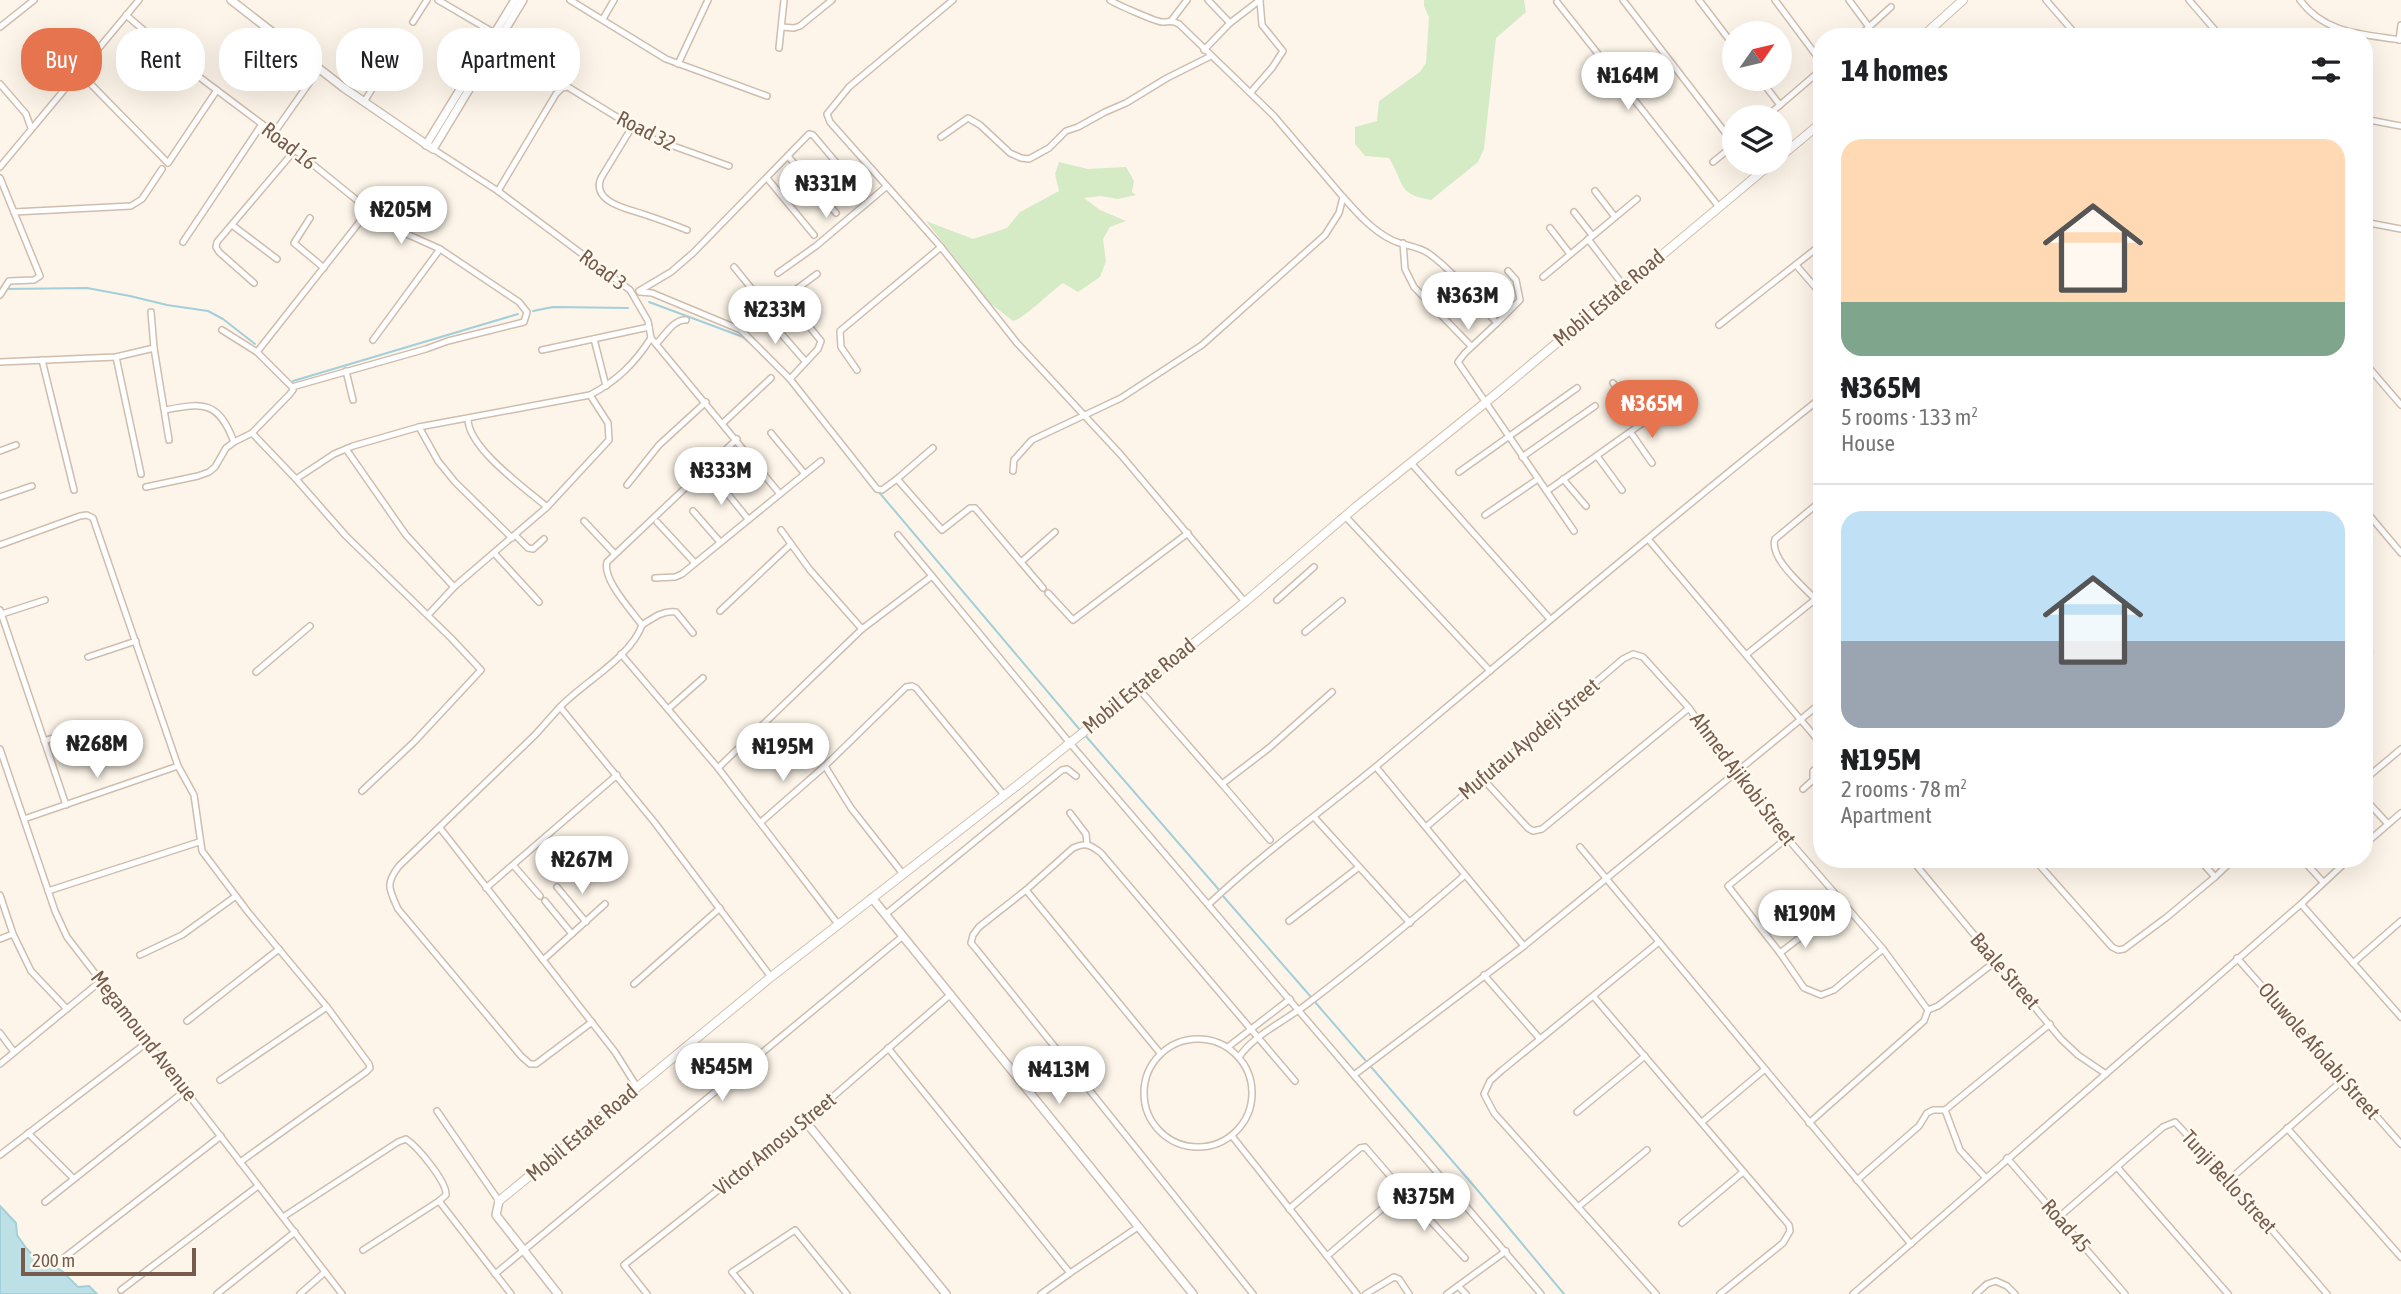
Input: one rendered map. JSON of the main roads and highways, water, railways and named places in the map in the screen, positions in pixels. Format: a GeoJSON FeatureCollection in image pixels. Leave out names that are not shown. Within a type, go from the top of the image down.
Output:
{"type":"FeatureCollection","features":[{"type":"Feature","properties":{"kind":"main road"},"geometry":{"type":"LineString","coordinates":[[1932,28],[1962,0]]}},
{"type":"Feature","properties":{"kind":"main road"},"geometry":{"type":"LineString","coordinates":[[1792,147],[1813,130]]}},
{"type":"Feature","properties":{"kind":"main road","name":"Mobil Estate Road"},"geometry":{"type":"LineString","coordinates":[[499,1201],[771,977],[1245,602],[1758,175]]}},
{"type":"Feature","properties":{"kind":"water"},"geometry":{"type":"Polygon","coordinates":[[[0,1206],[16,1223],[17,1235],[26,1248],[43,1266],[50,1264],[62,1271],[78,1287],[89,1286],[97,1294],[0,1294],[0,1206]]]}},
{"type":"Feature","properties":{"kind":"waterway"},"geometry":{"type":"LineString","coordinates":[[6,289],[87,288],[208,311],[255,344]]}},
{"type":"Feature","properties":{"kind":"waterway"},"geometry":{"type":"LineString","coordinates":[[649,302],[743,337],[751,344]]}},
{"type":"Feature","properties":{"kind":"waterway"},"geometry":{"type":"LineString","coordinates":[[533,311],[553,307],[628,308]]}},
{"type":"Feature","properties":{"kind":"waterway"},"geometry":{"type":"LineString","coordinates":[[293,381],[518,314]]}},
{"type":"Feature","properties":{"kind":"waterway"},"geometry":{"type":"LineString","coordinates":[[785,377],[799,395]]}},
{"type":"Feature","properties":{"kind":"waterway"},"geometry":{"type":"LineString","coordinates":[[878,491],[1080,730]]}},
{"type":"Feature","properties":{"kind":"waterway"},"geometry":{"type":"LineString","coordinates":[[1084,734],[1220,891]]}},
{"type":"Feature","properties":{"kind":"waterway"},"geometry":{"type":"LineString","coordinates":[[1223,896],[1311,997]]}},
{"type":"Feature","properties":{"kind":"waterway"},"geometry":{"type":"LineString","coordinates":[[1315,1002],[1564,1294]]}}]}
